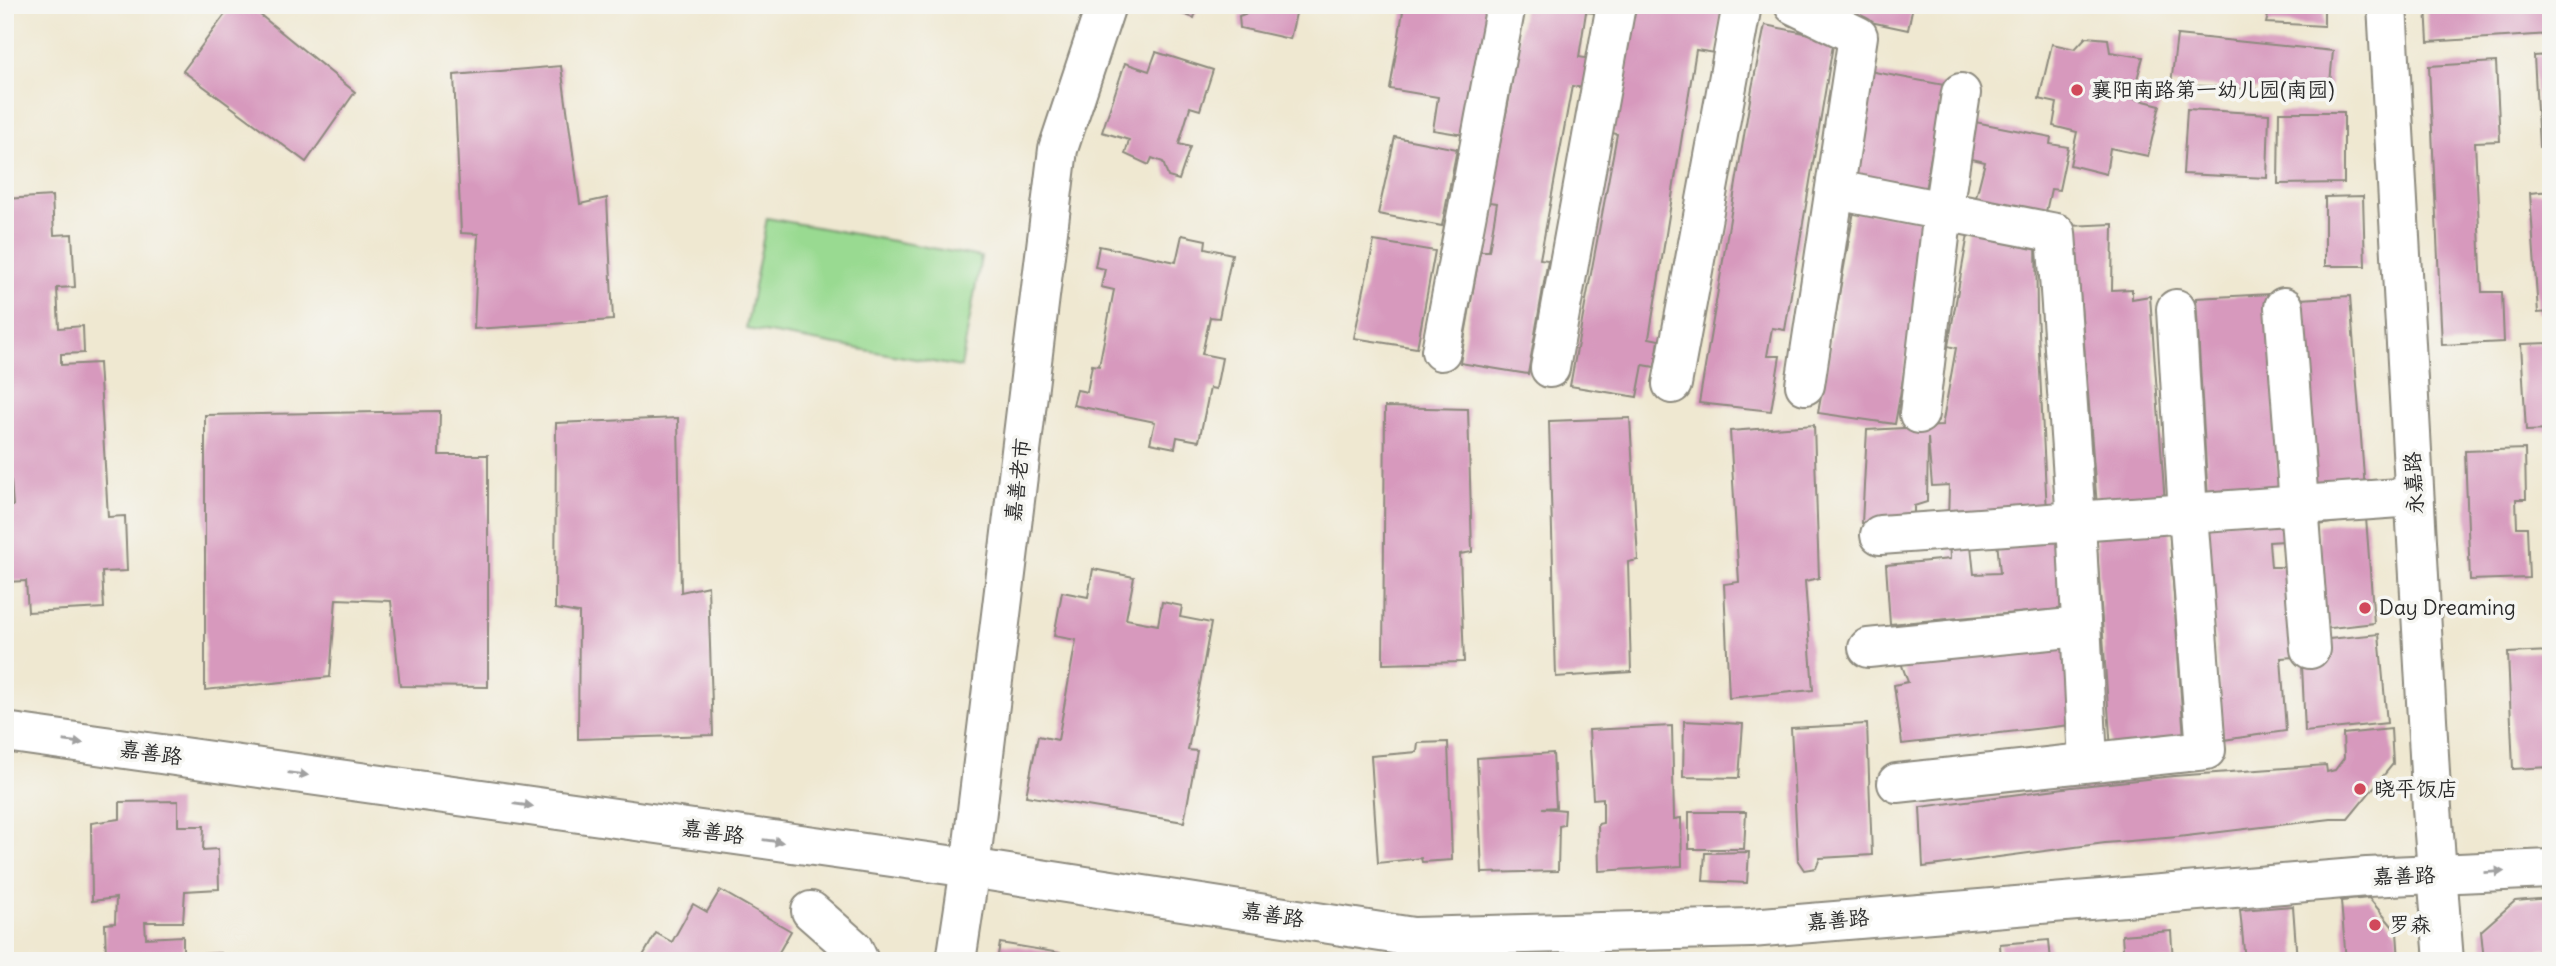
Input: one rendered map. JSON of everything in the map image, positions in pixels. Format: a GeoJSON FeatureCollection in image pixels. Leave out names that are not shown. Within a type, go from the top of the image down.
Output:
{"type":"FeatureCollection","features":[{"type":"Feature","properties":{"kind":"street","name":"嘉善老市"},"geometry":{"type":"LineString","coordinates":[[956,961],[970,868],[1058,149],[1107,5]]}},
{"type":"Feature","properties":{"kind":"street"},"geometry":{"type":"LineString","coordinates":[[1441,351],[1506,5]]}},
{"type":"Feature","properties":{"kind":"street"},"geometry":{"type":"LineString","coordinates":[[1550,368],[1616,5]]}},
{"type":"Feature","properties":{"kind":"street"},"geometry":{"type":"LineString","coordinates":[[1672,384],[1742,5]]}},
{"type":"Feature","properties":{"kind":"street"},"geometry":{"type":"LineString","coordinates":[[1794,5],[1858,36],[1805,386]]}},
{"type":"Feature","properties":{"kind":"street","name":"永嘉路"},"geometry":{"type":"LineString","coordinates":[[2386,5],[2444,961]]}},
{"type":"Feature","properties":{"kind":"street"},"geometry":{"type":"LineString","coordinates":[[1919,414],[1943,211],[1961,93]]}},
{"type":"Feature","properties":{"kind":"street"},"geometry":{"type":"LineString","coordinates":[[1836,190],[2056,233],[2076,521],[2088,762]]}},
{"type":"Feature","properties":{"kind":"street"},"geometry":{"type":"LineString","coordinates":[[2284,307],[2310,649]]}},
{"type":"Feature","properties":{"kind":"street"},"geometry":{"type":"LineString","coordinates":[[1897,783],[2207,750],[2188,514],[2176,309]]}},
{"type":"Feature","properties":{"kind":"street"},"geometry":{"type":"LineString","coordinates":[[1880,535],[2414,496]]}},
{"type":"Feature","properties":{"kind":"street"},"geometry":{"type":"LineString","coordinates":[[1868,648],[2080,627]]}},
{"type":"Feature","properties":{"kind":"street","name":"嘉善路"},"geometry":{"type":"LineString","coordinates":[[5,732],[970,868],[1413,937],[1751,928],[2353,878],[2551,869]]}},
{"type":"Feature","properties":{"kind":"street"},"geometry":{"type":"LineString","coordinates":[[811,911],[853,948],[859,961]]}},
{"type":"Feature","properties":{"kind":"green space"},"geometry":{"type":"Polygon","coordinates":[[[767,218],[981,257],[961,367],[746,329],[767,218]]]}},
{"type":"Feature","properties":{"kind":"building"},"geometry":{"type":"Polygon","coordinates":[[[232,5],[248,5],[355,92],[306,162],[183,71],[232,5]]]}},
{"type":"Feature","properties":{"kind":"building"},"geometry":{"type":"Polygon","coordinates":[[[1157,5],[1198,5],[1194,18],[1157,5]]]}},
{"type":"Feature","properties":{"kind":"building"},"geometry":{"type":"Polygon","coordinates":[[[1246,5],[1298,5],[1290,39],[1240,28],[1239,16],[1247,13],[1246,5]]]}},
{"type":"Feature","properties":{"kind":"building"},"geometry":{"type":"Polygon","coordinates":[[[1404,5],[1494,5],[1471,136],[1433,130],[1438,97],[1390,89],[1404,5]]]}},
{"type":"Feature","properties":{"kind":"building"},"geometry":{"type":"Polygon","coordinates":[[[1524,5],[1605,5],[1604,14],[1586,12],[1579,57],[1601,61],[1596,90],[1572,86],[1540,259],[1548,260],[1528,374],[1460,363],[1480,251],[1489,251],[1497,203],[1488,202],[1509,99],[1524,5]]]}},
{"type":"Feature","properties":{"kind":"building"},"geometry":{"type":"Polygon","coordinates":[[[1635,5],[1723,5],[1715,53],[1696,50],[1649,338],[1659,340],[1655,367],[1643,365],[1637,397],[1570,386],[1617,134],[1612,133],[1635,5]]]}},
{"type":"Feature","properties":{"kind":"building"},"geometry":{"type":"Polygon","coordinates":[[[1835,5],[1913,5],[1908,30],[1833,14],[1835,5]]]}},
{"type":"Feature","properties":{"kind":"building"},"geometry":{"type":"Polygon","coordinates":[[[2271,5],[2324,5],[2324,26],[2266,23],[2271,5]]]}},
{"type":"Feature","properties":{"kind":"building"},"geometry":{"type":"Polygon","coordinates":[[[2426,5],[2501,5],[2501,12],[2531,10],[2530,5],[2551,5],[2551,34],[2428,42],[2426,5]]]}},
{"type":"Feature","properties":{"kind":"building"},"geometry":{"type":"Polygon","coordinates":[[[1765,25],[1834,39],[1785,330],[1772,328],[1767,356],[1780,356],[1771,411],[1699,403],[1765,25]]]}},
{"type":"Feature","properties":{"kind":"building"},"geometry":{"type":"Polygon","coordinates":[[[2177,35],[2333,51],[2329,94],[2171,84],[2177,35]]]}},
{"type":"Feature","properties":{"kind":"building"},"geometry":{"type":"Polygon","coordinates":[[[2086,37],[2108,39],[2110,52],[2143,57],[2132,98],[2160,105],[2148,156],[2110,148],[2106,174],[2070,165],[2077,132],[2053,126],[2057,103],[2039,99],[2052,44],[2075,49],[2086,37]]]}},
{"type":"Feature","properties":{"kind":"building"},"geometry":{"type":"Polygon","coordinates":[[[1156,52],[1213,70],[1200,110],[1190,107],[1179,144],[1190,147],[1179,180],[1168,177],[1163,162],[1152,158],[1149,165],[1125,154],[1129,140],[1102,132],[1125,63],[1149,71],[1156,52]]]}},
{"type":"Feature","properties":{"kind":"building"},"geometry":{"type":"Polygon","coordinates":[[[2551,55],[2551,146],[2539,147],[2534,56],[2551,55]]]}},
{"type":"Feature","properties":{"kind":"building"},"geometry":{"type":"Polygon","coordinates":[[[2496,62],[2500,141],[2475,142],[2482,292],[2502,292],[2504,342],[2442,345],[2429,66],[2496,62]]]}},
{"type":"Feature","properties":{"kind":"building"},"geometry":{"type":"Polygon","coordinates":[[[561,66],[580,204],[607,198],[613,320],[474,329],[478,234],[461,233],[454,75],[561,66]]]}},
{"type":"Feature","properties":{"kind":"building"},"geometry":{"type":"Polygon","coordinates":[[[1869,71],[1944,85],[1923,201],[1849,192],[1869,71]]]}},
{"type":"Feature","properties":{"kind":"building"},"geometry":{"type":"Polygon","coordinates":[[[2187,109],[2269,114],[2267,178],[2183,174],[2187,109]]]}},
{"type":"Feature","properties":{"kind":"building"},"geometry":{"type":"Polygon","coordinates":[[[2279,112],[2344,112],[2344,183],[2278,184],[2279,112]]]}},
{"type":"Feature","properties":{"kind":"building"},"geometry":{"type":"Polygon","coordinates":[[[1965,120],[2051,137],[2050,144],[2068,147],[2059,190],[2051,189],[2044,221],[1973,209],[1985,162],[1955,155],[1965,120]]]}},
{"type":"Feature","properties":{"kind":"building"},"geometry":{"type":"Polygon","coordinates":[[[1395,137],[1457,149],[1442,226],[1378,214],[1395,137]]]}},
{"type":"Feature","properties":{"kind":"building"},"geometry":{"type":"Polygon","coordinates":[[[2551,191],[2551,312],[2538,313],[2530,193],[2551,191]]]}},
{"type":"Feature","properties":{"kind":"building"},"geometry":{"type":"Polygon","coordinates":[[[52,196],[54,235],[72,234],[75,287],[57,288],[59,328],[83,326],[84,353],[61,354],[61,365],[99,363],[108,517],[125,516],[127,571],[102,572],[104,608],[28,612],[26,581],[5,582],[5,506],[13,506],[11,481],[5,482],[5,453],[10,453],[8,426],[5,427],[5,199],[52,196]]]}},
{"type":"Feature","properties":{"kind":"building"},"geometry":{"type":"Polygon","coordinates":[[[2363,196],[2365,266],[2325,266],[2325,197],[2363,196]]]}},
{"type":"Feature","properties":{"kind":"building"},"geometry":{"type":"Polygon","coordinates":[[[1854,211],[1931,220],[1895,424],[1818,413],[1854,211]]]}},
{"type":"Feature","properties":{"kind":"building"},"geometry":{"type":"Polygon","coordinates":[[[2113,224],[2112,290],[2132,289],[2132,299],[2150,296],[2165,504],[2097,506],[2080,293],[2069,293],[2069,226],[2113,224]]]}},
{"type":"Feature","properties":{"kind":"building"},"geometry":{"type":"Polygon","coordinates":[[[1969,229],[2036,240],[2047,512],[1948,521],[1949,485],[1932,486],[1928,438],[1927,502],[1914,506],[1914,524],[1862,523],[1867,430],[1942,426],[1956,348],[1948,346],[1969,229]]]}},
{"type":"Feature","properties":{"kind":"building"},"geometry":{"type":"Polygon","coordinates":[[[1182,235],[1206,240],[1205,248],[1232,254],[1219,318],[1210,317],[1202,354],[1222,358],[1216,389],[1210,388],[1199,441],[1177,437],[1175,448],[1150,443],[1155,422],[1073,405],[1077,390],[1087,392],[1092,365],[1099,366],[1114,290],[1101,287],[1105,269],[1095,267],[1099,246],[1176,262],[1182,235]]]}},
{"type":"Feature","properties":{"kind":"building"},"geometry":{"type":"Polygon","coordinates":[[[1374,241],[1435,251],[1417,348],[1354,338],[1374,241]]]}},
{"type":"Feature","properties":{"kind":"building"},"geometry":{"type":"Polygon","coordinates":[[[2271,294],[2279,493],[2208,500],[2196,298],[2271,294]]]}},
{"type":"Feature","properties":{"kind":"building"},"geometry":{"type":"Polygon","coordinates":[[[2350,296],[2365,509],[2311,483],[2300,299],[2350,296]]]}},
{"type":"Feature","properties":{"kind":"building"},"geometry":{"type":"Polygon","coordinates":[[[2551,343],[2551,430],[2526,431],[2521,344],[2551,343]]]}},
{"type":"Feature","properties":{"kind":"building"},"geometry":{"type":"Polygon","coordinates":[[[1385,407],[1468,409],[1472,552],[1460,554],[1464,662],[1383,664],[1385,407]]]}},
{"type":"Feature","properties":{"kind":"building"},"geometry":{"type":"Polygon","coordinates":[[[440,411],[439,455],[488,455],[488,687],[400,686],[391,601],[336,599],[330,677],[205,690],[205,415],[440,411]]]}},
{"type":"Feature","properties":{"kind":"building"},"geometry":{"type":"Polygon","coordinates":[[[678,418],[681,592],[708,586],[713,735],[578,739],[579,613],[555,609],[556,423],[678,418]]]}},
{"type":"Feature","properties":{"kind":"building"},"geometry":{"type":"Polygon","coordinates":[[[1630,418],[1638,560],[1628,562],[1631,672],[1556,677],[1549,421],[1630,418]]]}},
{"type":"Feature","properties":{"kind":"building"},"geometry":{"type":"Polygon","coordinates":[[[1814,425],[1819,578],[1805,581],[1813,690],[1729,698],[1724,584],[1739,582],[1730,431],[1814,425]]]}},
{"type":"Feature","properties":{"kind":"building"},"geometry":{"type":"Polygon","coordinates":[[[2525,449],[2526,499],[2516,499],[2517,527],[2527,527],[2529,578],[2470,580],[2465,451],[2525,449]]]}},
{"type":"Feature","properties":{"kind":"building"},"geometry":{"type":"Polygon","coordinates":[[[2282,516],[2284,541],[2269,542],[2271,567],[2287,567],[2294,657],[2281,658],[2286,731],[2223,740],[2206,522],[2282,516]]]}},
{"type":"Feature","properties":{"kind":"building"},"geometry":{"type":"Polygon","coordinates":[[[2366,518],[2374,623],[2323,629],[2318,525],[2366,518]]]}},
{"type":"Feature","properties":{"kind":"building"},"geometry":{"type":"Polygon","coordinates":[[[2169,526],[2184,739],[2111,750],[2096,534],[2169,526]]]}},
{"type":"Feature","properties":{"kind":"building"},"geometry":{"type":"Polygon","coordinates":[[[1996,530],[2068,535],[2074,608],[1890,624],[1886,565],[1950,559],[1949,539],[1970,537],[1974,574],[2000,573],[1996,530]]]}},
{"type":"Feature","properties":{"kind":"building"},"geometry":{"type":"Polygon","coordinates":[[[1093,569],[1134,577],[1126,619],[1158,625],[1162,602],[1182,606],[1180,617],[1211,623],[1188,750],[1197,751],[1184,822],[1026,796],[1038,736],[1058,740],[1076,640],[1054,636],[1062,592],[1088,597],[1093,569]]]}},
{"type":"Feature","properties":{"kind":"building"},"geometry":{"type":"Polygon","coordinates":[[[2379,634],[2387,723],[2305,732],[2302,665],[2319,640],[2379,634]]]}},
{"type":"Feature","properties":{"kind":"building"},"geometry":{"type":"Polygon","coordinates":[[[2069,640],[2079,724],[1902,744],[1894,685],[1908,682],[1900,660],[2069,640]]]}},
{"type":"Feature","properties":{"kind":"building"},"geometry":{"type":"Polygon","coordinates":[[[2551,651],[2551,767],[2513,769],[2508,653],[2551,651]]]}},
{"type":"Feature","properties":{"kind":"building"},"geometry":{"type":"Polygon","coordinates":[[[1684,721],[1743,724],[1739,778],[1683,777],[1684,721]]]}},
{"type":"Feature","properties":{"kind":"building"},"geometry":{"type":"Polygon","coordinates":[[[1867,724],[1872,855],[1820,858],[1816,868],[1804,870],[1798,861],[1791,728],[1867,724]]]}},
{"type":"Feature","properties":{"kind":"building"},"geometry":{"type":"Polygon","coordinates":[[[1672,726],[1674,819],[1681,818],[1682,866],[1599,871],[1598,824],[1603,823],[1603,798],[1593,799],[1589,730],[1672,726]]]}},
{"type":"Feature","properties":{"kind":"building"},"geometry":{"type":"Polygon","coordinates":[[[2391,729],[2393,764],[2348,819],[2105,843],[1923,867],[1920,807],[2174,776],[2326,765],[2327,772],[2335,770],[2344,758],[2343,734],[2391,729]]]}},
{"type":"Feature","properties":{"kind":"building"},"geometry":{"type":"Polygon","coordinates":[[[1448,742],[1452,860],[1422,862],[1421,858],[1378,863],[1371,756],[1417,752],[1418,743],[1448,742]]]}},
{"type":"Feature","properties":{"kind":"building"},"geometry":{"type":"Polygon","coordinates":[[[1553,753],[1556,807],[1542,808],[1565,810],[1564,825],[1559,826],[1558,871],[1482,873],[1477,758],[1553,753]]]}},
{"type":"Feature","properties":{"kind":"building"},"geometry":{"type":"Polygon","coordinates":[[[178,801],[178,826],[204,826],[203,850],[218,849],[219,889],[185,891],[183,922],[145,922],[146,938],[183,936],[183,955],[221,953],[221,961],[100,961],[106,958],[105,924],[115,923],[116,898],[92,901],[91,823],[120,819],[120,802],[178,801]]]}},
{"type":"Feature","properties":{"kind":"building"},"geometry":{"type":"Polygon","coordinates":[[[1689,812],[1746,812],[1744,849],[1689,849],[1689,812]]]}},
{"type":"Feature","properties":{"kind":"building"},"geometry":{"type":"Polygon","coordinates":[[[1749,852],[1747,883],[1703,881],[1705,853],[1749,852]]]}},
{"type":"Feature","properties":{"kind":"building"},"geometry":{"type":"Polygon","coordinates":[[[720,890],[791,931],[774,961],[640,961],[656,933],[672,942],[693,904],[707,912],[720,890]]]}},
{"type":"Feature","properties":{"kind":"building"},"geometry":{"type":"Polygon","coordinates":[[[2369,898],[2397,932],[2399,961],[2346,961],[2341,901],[2369,898]]]}},
{"type":"Feature","properties":{"kind":"building"},"geometry":{"type":"Polygon","coordinates":[[[2551,898],[2551,949],[2538,950],[2539,961],[2484,961],[2481,931],[2515,901],[2551,898]]]}},
{"type":"Feature","properties":{"kind":"building"},"geometry":{"type":"Polygon","coordinates":[[[2293,906],[2297,961],[2245,961],[2240,910],[2293,906]]]}},
{"type":"Feature","properties":{"kind":"building"},"geometry":{"type":"Polygon","coordinates":[[[2171,931],[2173,961],[2124,961],[2122,935],[2171,931]]]}},
{"type":"Feature","properties":{"kind":"building"},"geometry":{"type":"Polygon","coordinates":[[[2049,940],[2051,961],[2001,961],[2000,944],[2049,940]]]}},
{"type":"Feature","properties":{"kind":"building"},"geometry":{"type":"Polygon","coordinates":[[[1000,943],[1060,953],[1059,961],[997,961],[1000,943]]]}},
{"type":"Feature","properties":{"kind":"place","name":"襄阳南路第一幼儿园(南园)"},"geometry":{"type":"Point","coordinates":[2077,90]}},
{"type":"Feature","properties":{"kind":"place","name":"Day Dreaming"},"geometry":{"type":"Point","coordinates":[2365,608]}},
{"type":"Feature","properties":{"kind":"place","name":"晓平饭店"},"geometry":{"type":"Point","coordinates":[2360,789]}},
{"type":"Feature","properties":{"kind":"place","name":"罗森"},"geometry":{"type":"Point","coordinates":[2375,925]}}]}
